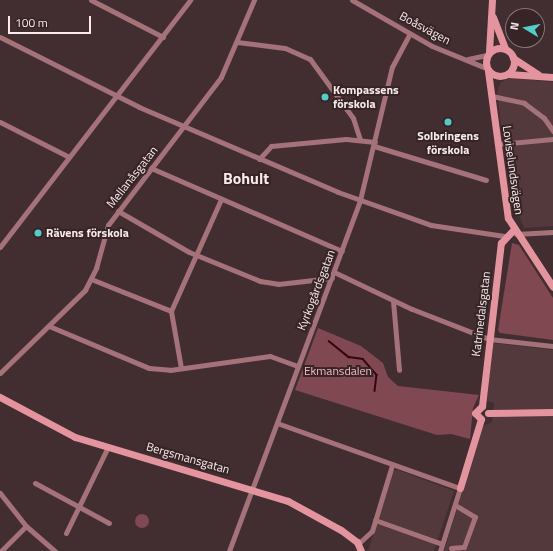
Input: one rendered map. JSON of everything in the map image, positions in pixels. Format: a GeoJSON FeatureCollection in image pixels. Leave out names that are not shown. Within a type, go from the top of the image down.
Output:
{"type":"FeatureCollection","features":[{"type":"Feature","properties":{"kind":"street"},"geometry":{"type":"LineString","coordinates":[[90,0],[163,37]]}},
{"type":"Feature","properties":{"kind":"street"},"geometry":{"type":"LineString","coordinates":[[0,247],[190,0]]}},
{"type":"Feature","properties":{"kind":"street","name":"Mellanåsgatan"},"geometry":{"type":"LineString","coordinates":[[0,373],[49,326],[91,279],[108,225],[221,77],[238,42],[254,0]]}},
{"type":"Feature","properties":{"kind":"street","name":"Boåsvägen"},"geometry":{"type":"LineString","coordinates":[[352,0],[410,33],[467,59],[487,70]]}},
{"type":"Feature","properties":{"kind":"street"},"geometry":{"type":"LineString","coordinates":[[492,0],[492,8],[504,49],[513,58],[540,75]]}},
{"type":"Feature","properties":{"kind":"street","name":"Loviselundsvägen"},"geometry":{"type":"LineString","coordinates":[[492,8],[487,70],[492,94],[506,208],[515,232],[553,287]]}},
{"type":"Feature","properties":{"kind":"street","name":"Kyrkogårdsgatan"},"geometry":{"type":"LineString","coordinates":[[229,551],[360,200],[392,67],[410,33]]}},
{"type":"Feature","properties":{"kind":"street"},"geometry":{"type":"LineString","coordinates":[[0,37],[116,96],[360,200],[446,229],[504,236],[515,232],[553,232]]}},
{"type":"Feature","properties":{"kind":"street"},"geometry":{"type":"LineString","coordinates":[[238,42],[285,48],[310,59],[353,118],[360,139]]}},
{"type":"Feature","properties":{"kind":"street"},"geometry":{"type":"LineString","coordinates":[[467,59],[504,49]]}},
{"type":"Feature","properties":{"kind":"street"},"geometry":{"type":"LineString","coordinates":[[513,58],[505,75],[492,94],[524,103],[544,118],[553,131]]}},
{"type":"Feature","properties":{"kind":"street"},"geometry":{"type":"LineString","coordinates":[[487,70],[505,75],[553,76]]}},
{"type":"Feature","properties":{"kind":"street"},"geometry":{"type":"LineString","coordinates":[[0,122],[69,157]]}},
{"type":"Feature","properties":{"kind":"street"},"geometry":{"type":"LineString","coordinates":[[259,158],[271,146],[360,139],[486,180]]}},
{"type":"Feature","properties":{"kind":"street"},"geometry":{"type":"LineString","coordinates":[[498,144],[553,139]]}},
{"type":"Feature","properties":{"kind":"street"},"geometry":{"type":"LineString","coordinates":[[151,168],[342,251]]}},
{"type":"Feature","properties":{"kind":"street"},"geometry":{"type":"LineString","coordinates":[[181,368],[171,311],[198,256],[221,199]]}},
{"type":"Feature","properties":{"kind":"street"},"geometry":{"type":"LineString","coordinates":[[118,210],[198,256],[268,283],[332,278]]}},
{"type":"Feature","properties":{"kind":"street","name":"Katrinedalsgatan"},"geometry":{"type":"LineString","coordinates":[[481,419],[475,413],[482,406],[489,339],[504,236]]}},
{"type":"Feature","properties":{"kind":"street"},"geometry":{"type":"LineString","coordinates":[[334,272],[393,301],[489,339],[553,346]]}},
{"type":"Feature","properties":{"kind":"street"},"geometry":{"type":"LineString","coordinates":[[91,279],[171,311]]}},
{"type":"Feature","properties":{"kind":"street"},"geometry":{"type":"LineString","coordinates":[[393,301],[399,370]]}},
{"type":"Feature","properties":{"kind":"street"},"geometry":{"type":"LineString","coordinates":[[49,326],[139,366],[181,368],[270,356],[298,366]]}},
{"type":"Feature","properties":{"kind":"street","name":"Bergsmansgatan"},"geometry":{"type":"LineString","coordinates":[[0,397],[62,432],[108,447],[252,488],[307,510],[358,544]]}},
{"type":"Feature","properties":{"kind":"street"},"geometry":{"type":"LineString","coordinates":[[482,406],[488,414]]}},
{"type":"Feature","properties":{"kind":"street"},"geometry":{"type":"LineString","coordinates":[[440,551],[481,419],[488,414],[553,412]]}},
{"type":"Feature","properties":{"kind":"street"},"geometry":{"type":"LineString","coordinates":[[277,423],[460,488]]}},
{"type":"Feature","properties":{"kind":"street"},"geometry":{"type":"LineString","coordinates":[[66,533],[108,447]]}},
{"type":"Feature","properties":{"kind":"street"},"geometry":{"type":"LineString","coordinates":[[361,551],[358,544],[369,535],[392,464]]}},
{"type":"Feature","properties":{"kind":"street"},"geometry":{"type":"LineString","coordinates":[[35,483],[78,509],[109,523]]}},
{"type":"Feature","properties":{"kind":"street"},"geometry":{"type":"LineString","coordinates":[[0,493],[26,526],[55,551]]}},
{"type":"Feature","properties":{"kind":"street"},"geometry":{"type":"LineString","coordinates":[[452,548],[464,547],[475,516],[455,504]]}},
{"type":"Feature","properties":{"kind":"street"},"geometry":{"type":"LineString","coordinates":[[375,520],[442,544]]}},
{"type":"Feature","properties":{"kind":"street"},"geometry":{"type":"LineString","coordinates":[[1,551],[26,526]]}},
{"type":"Feature","properties":{"kind":"shaded area"},"geometry":{"type":"Polygon","coordinates":[[[510,78],[553,82],[553,226],[524,228],[509,190],[497,92],[501,82],[510,78]]]}},
{"type":"Feature","properties":{"kind":"shaded area"},"geometry":{"type":"Polygon","coordinates":[[[492,343],[553,350],[553,551],[444,551],[483,426],[492,422],[494,403],[487,401],[492,343]]]}},
{"type":"Feature","properties":{"kind":"shaded area"},"geometry":{"type":"Polygon","coordinates":[[[398,470],[454,491],[434,551],[368,551],[393,471],[398,470]]]}},
{"type":"Feature","properties":{"kind":"green space"},"geometry":{"type":"Polygon","coordinates":[[[512,243],[519,245],[553,298],[553,340],[500,333],[498,330],[512,243]]]}},
{"type":"Feature","properties":{"kind":"green space","name":"Ekmansdalen"},"geometry":{"type":"Polygon","coordinates":[[[318,328],[361,346],[383,363],[388,377],[398,386],[479,395],[473,408],[470,439],[451,434],[437,435],[295,390],[318,328]]]}},
{"type":"Feature","properties":{"kind":"green space"},"geometry":{"type":"Polygon","coordinates":[[[139,514],[145,514],[149,518],[149,524],[145,528],[139,528],[135,524],[135,518],[139,514]]]}},
{"type":"Feature","properties":{"kind":"waterway"},"geometry":{"type":"LineString","coordinates":[[329,341],[349,357],[363,359],[377,375],[375,391]]}},
{"type":"Feature","properties":{"kind":"place","name":"Kompassens förskola"},"geometry":{"type":"Point","coordinates":[325,97]}},
{"type":"Feature","properties":{"kind":"place","name":"Solbringens förskola"},"geometry":{"type":"Point","coordinates":[448,122]}},
{"type":"Feature","properties":{"kind":"place","name":"Rävens förskola"},"geometry":{"type":"Point","coordinates":[38,233]}},
{"type":"Feature","properties":{"kind":"district","name":"Bohult"},"geometry":{"type":"Point","coordinates":[246,178]}}]}
